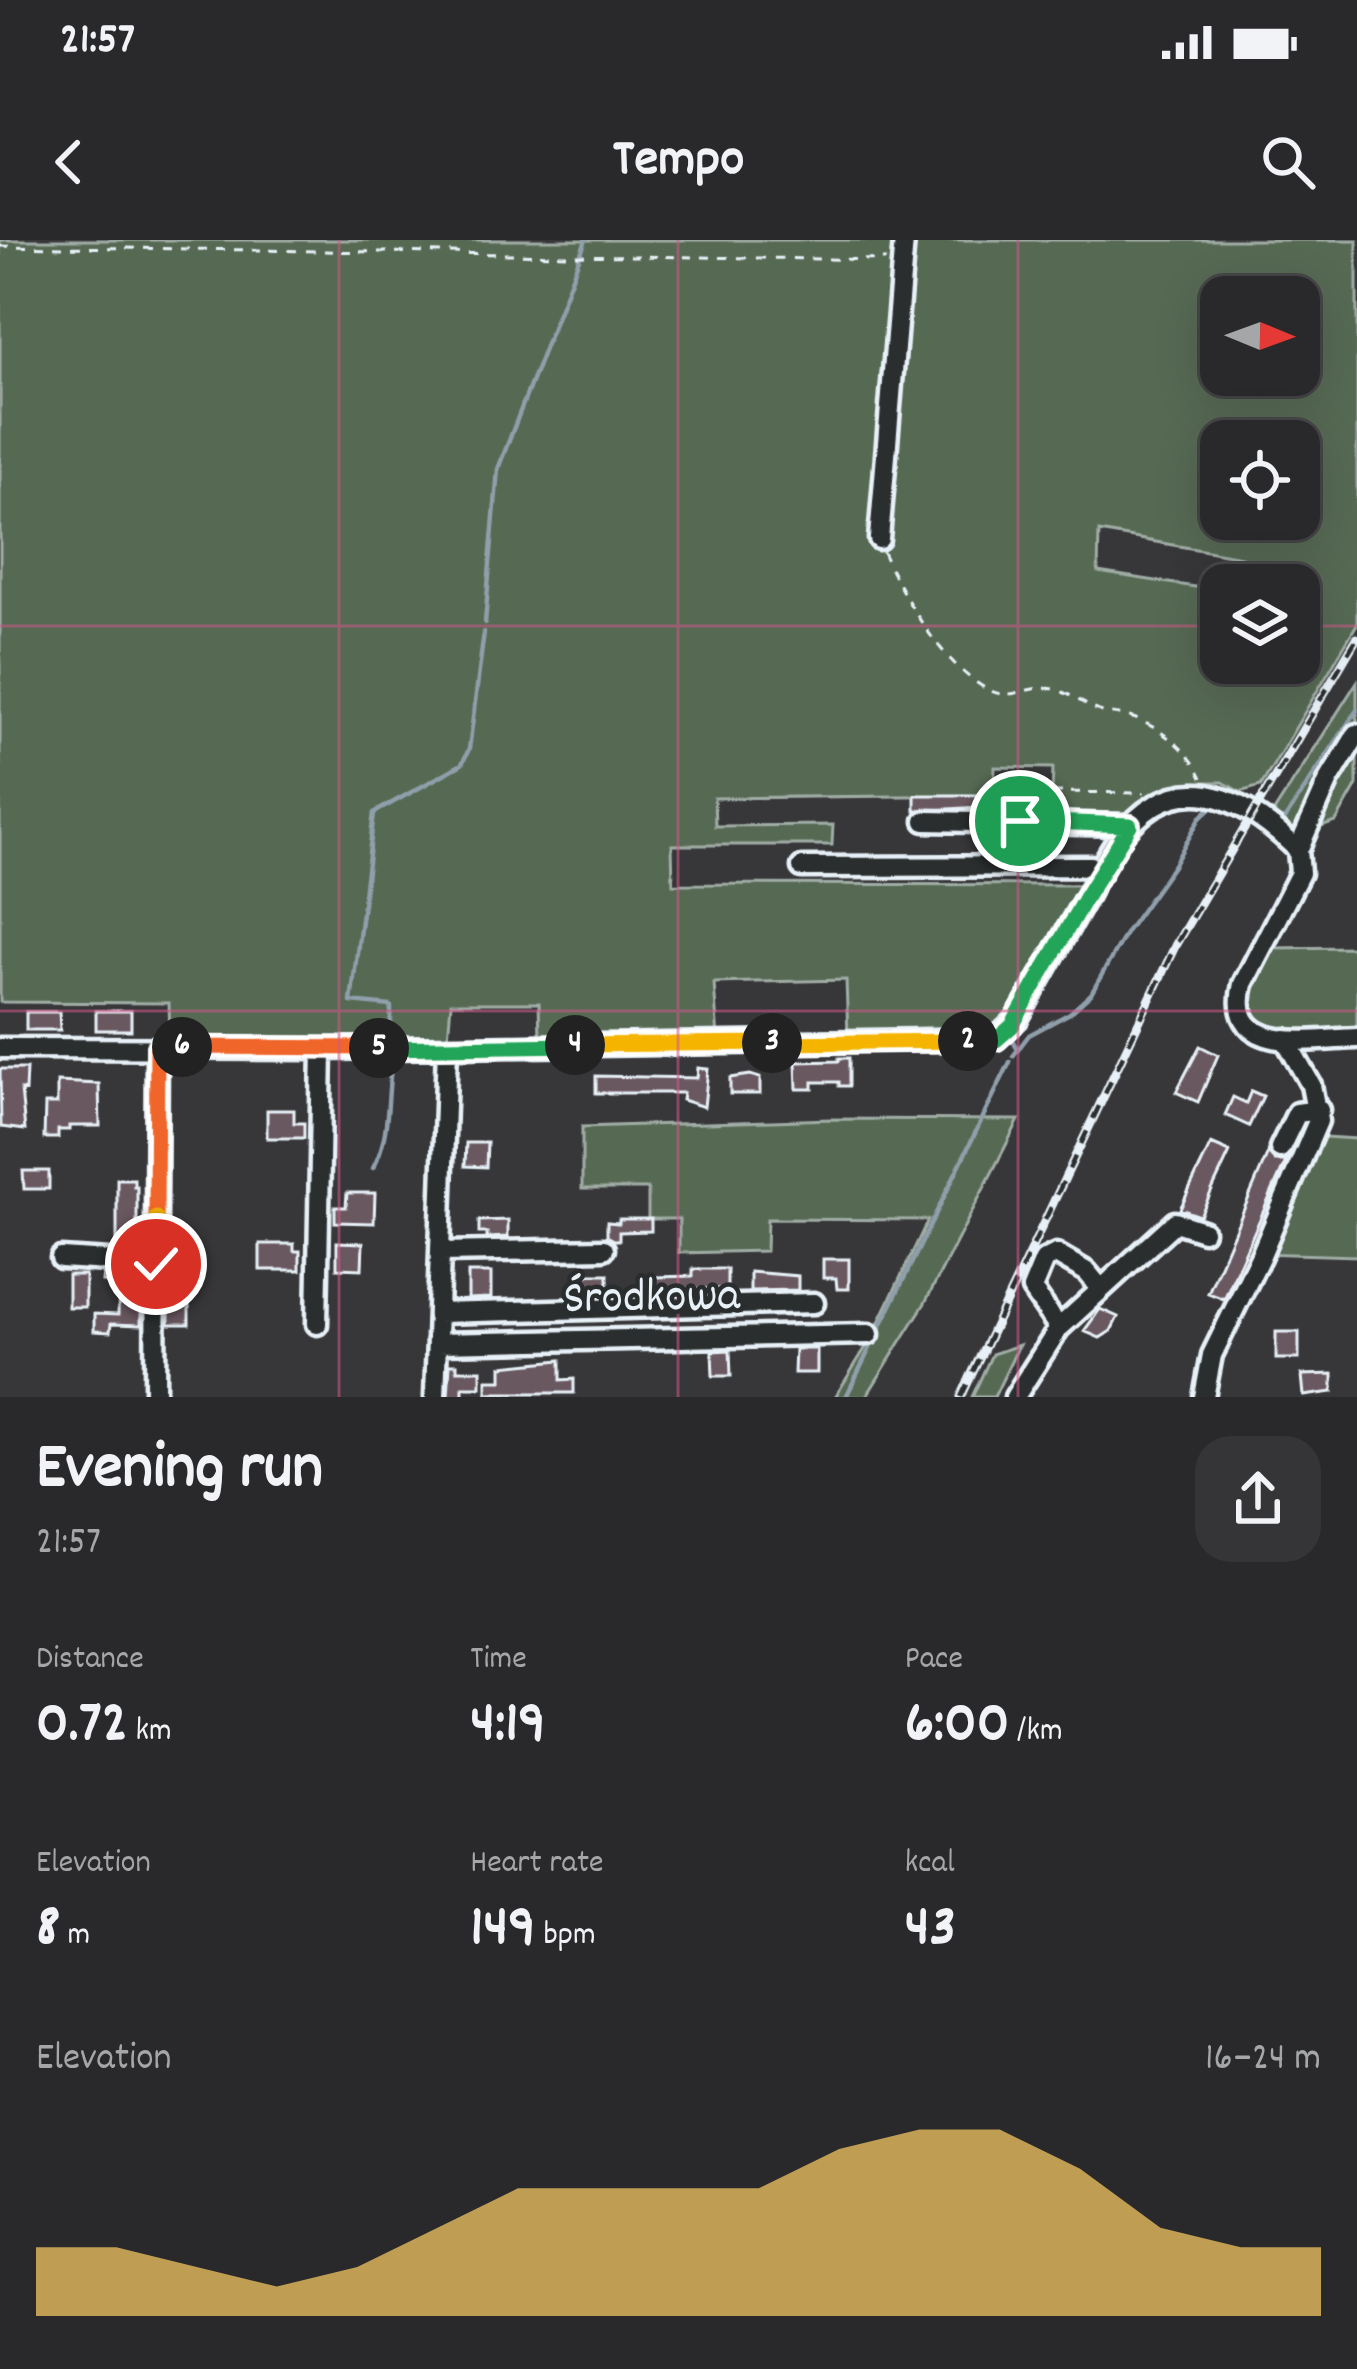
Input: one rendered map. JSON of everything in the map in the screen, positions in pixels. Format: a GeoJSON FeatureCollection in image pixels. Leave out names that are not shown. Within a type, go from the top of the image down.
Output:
{"type":"FeatureCollection","features":[{"type":"Feature","properties":{"kind":"street"},"geometry":{"type":"LineString","coordinates":[[879,539],[904,240]]}},
{"type":"Feature","properties":{"kind":"street"},"geometry":{"type":"LineString","coordinates":[[1357,734],[1329,780],[1298,850],[1300,873],[1240,996],[1240,1011],[1250,1028],[1264,1036],[1357,1038]]}},
{"type":"Feature","properties":{"kind":"street"},"geometry":{"type":"LineString","coordinates":[[0,1048],[996,1040],[1017,1019],[1130,825],[1161,802],[1208,792],[1268,822],[1298,850]]}},
{"type":"Feature","properties":{"kind":"street"},"geometry":{"type":"LineString","coordinates":[[925,820],[1130,825]]}},
{"type":"Feature","properties":{"kind":"street"},"geometry":{"type":"LineString","coordinates":[[802,868],[1091,866],[1101,871]]}},
{"type":"Feature","properties":{"kind":"street"},"geometry":{"type":"LineString","coordinates":[[1204,1397],[1212,1355],[1314,1135],[1319,1110],[1311,1085],[1285,1040]]}},
{"type":"Feature","properties":{"kind":"street"},"geometry":{"type":"LineString","coordinates":[[155,1397],[157,1047]]}},
{"type":"Feature","properties":{"kind":"street"},"geometry":{"type":"LineString","coordinates":[[435,1397],[447,1047]]}},
{"type":"Feature","properties":{"kind":"street"},"geometry":{"type":"LineString","coordinates":[[317,1324],[322,1048]]}},
{"type":"Feature","properties":{"kind":"street"},"geometry":{"type":"LineString","coordinates":[[1280,1148],[1297,1113],[1319,1110]]}},
{"type":"Feature","properties":{"kind":"street"},"geometry":{"type":"LineString","coordinates":[[1021,1396],[1059,1328],[1174,1222],[1203,1231]]}},
{"type":"Feature","properties":{"kind":"street"},"geometry":{"type":"LineString","coordinates":[[441,1252],[604,1249]]}},
{"type":"Feature","properties":{"kind":"street"},"geometry":{"type":"LineString","coordinates":[[1059,1328],[1032,1289],[1044,1260],[1056,1254],[1088,1272],[1101,1289]]}},
{"type":"Feature","properties":{"kind":"street"},"geometry":{"type":"LineString","coordinates":[[61,1258],[156,1264]]}},
{"type":"Feature","properties":{"kind":"street"},"geometry":{"type":"LineString","coordinates":[[439,1313],[814,1303]]}},
{"type":"Feature","properties":{"kind":"street","name":"Środkowa"},"geometry":{"type":"LineString","coordinates":[[437,1343],[869,1334]]}},
{"type":"Feature","properties":{"kind":"path"},"geometry":{"type":"LineString","coordinates":[[0,246],[903,261]]}},
{"type":"Feature","properties":{"kind":"path"},"geometry":{"type":"LineString","coordinates":[[879,539],[896,579],[928,631],[982,686],[1002,695],[1057,689],[1099,711],[1131,717],[1196,763],[1208,792]]}},
{"type":"Feature","properties":{"kind":"path"},"geometry":{"type":"LineString","coordinates":[[1053,792],[1149,793],[1161,802]]}},
{"type":"Feature","properties":{"kind":"green space"},"geometry":{"type":"Polygon","coordinates":[[[0,240],[1357,240],[1357,624],[1261,786],[1240,792],[1223,782],[1193,782],[1167,789],[1126,821],[1051,820],[1053,768],[995,767],[994,795],[714,798],[715,826],[833,825],[832,845],[672,845],[673,884],[1086,885],[999,1028],[981,1034],[848,1037],[846,980],[714,983],[718,1039],[540,1038],[539,1003],[451,1003],[448,1038],[170,1041],[169,1003],[0,1002],[0,240]]]}},
{"type":"Feature","properties":{"kind":"green space"},"geometry":{"type":"Polygon","coordinates":[[[1357,682],[1357,785],[1336,822],[1297,835],[1279,825],[1274,812],[1357,682]]]}},
{"type":"Feature","properties":{"kind":"green space"},"geometry":{"type":"Polygon","coordinates":[[[1357,947],[1357,1034],[1288,1035],[1257,1024],[1251,995],[1268,948],[1357,947]]]}},
{"type":"Feature","properties":{"kind":"green space"},"geometry":{"type":"Polygon","coordinates":[[[831,1119],[1019,1120],[925,1303],[866,1397],[835,1397],[871,1339],[928,1220],[767,1219],[766,1251],[679,1253],[679,1219],[648,1219],[648,1189],[582,1189],[582,1127],[831,1119]]]}},
{"type":"Feature","properties":{"kind":"green space"},"geometry":{"type":"Polygon","coordinates":[[[1307,1136],[1357,1139],[1357,1256],[1254,1253],[1307,1136]]]}},
{"type":"Feature","properties":{"kind":"green space"},"geometry":{"type":"Polygon","coordinates":[[[1019,1345],[994,1397],[972,1397],[992,1354],[1019,1345]]]}},
{"type":"Feature","properties":{"kind":"building"},"geometry":{"type":"Polygon","coordinates":[[[915,795],[981,795],[981,807],[915,811],[915,795]]]}},
{"type":"Feature","properties":{"kind":"building"},"geometry":{"type":"Polygon","coordinates":[[[96,1011],[131,1011],[131,1030],[96,1030],[96,1011]]]}},
{"type":"Feature","properties":{"kind":"building"},"geometry":{"type":"Polygon","coordinates":[[[26,1012],[59,1012],[60,1030],[26,1030],[26,1012]]]}},
{"type":"Feature","properties":{"kind":"building"},"geometry":{"type":"Polygon","coordinates":[[[1200,1046],[1218,1055],[1198,1102],[1176,1092],[1200,1046]]]}},
{"type":"Feature","properties":{"kind":"building"},"geometry":{"type":"Polygon","coordinates":[[[849,1058],[849,1086],[813,1082],[813,1089],[797,1089],[796,1062],[849,1058]]]}},
{"type":"Feature","properties":{"kind":"building"},"geometry":{"type":"Polygon","coordinates":[[[698,1068],[708,1069],[704,1107],[682,1100],[683,1093],[596,1093],[596,1076],[697,1078],[698,1068]]]}},
{"type":"Feature","properties":{"kind":"building"},"geometry":{"type":"Polygon","coordinates":[[[0,1069],[26,1069],[25,1091],[21,1090],[25,1130],[1,1127],[0,1069]]]}},
{"type":"Feature","properties":{"kind":"building"},"geometry":{"type":"Polygon","coordinates":[[[730,1078],[760,1078],[760,1094],[730,1094],[730,1078]]]}},
{"type":"Feature","properties":{"kind":"building"},"geometry":{"type":"Polygon","coordinates":[[[57,1082],[99,1084],[100,1126],[69,1126],[69,1130],[58,1130],[58,1138],[44,1138],[45,1104],[57,1104],[57,1082]]]}},
{"type":"Feature","properties":{"kind":"building"},"geometry":{"type":"Polygon","coordinates":[[[1251,1091],[1263,1096],[1249,1126],[1225,1115],[1233,1097],[1246,1103],[1251,1091]]]}},
{"type":"Feature","properties":{"kind":"building"},"geometry":{"type":"Polygon","coordinates":[[[267,1110],[294,1110],[294,1123],[304,1123],[304,1138],[267,1138],[267,1110]]]}},
{"type":"Feature","properties":{"kind":"building"},"geometry":{"type":"Polygon","coordinates":[[[466,1143],[487,1143],[486,1167],[465,1166],[466,1143]]]}},
{"type":"Feature","properties":{"kind":"building"},"geometry":{"type":"Polygon","coordinates":[[[1211,1144],[1230,1152],[1200,1216],[1180,1209],[1211,1144]]]}},
{"type":"Feature","properties":{"kind":"building"},"geometry":{"type":"Polygon","coordinates":[[[1268,1153],[1275,1161],[1286,1161],[1224,1299],[1208,1293],[1268,1153]]]}},
{"type":"Feature","properties":{"kind":"building"},"geometry":{"type":"Polygon","coordinates":[[[23,1171],[49,1171],[49,1189],[24,1189],[23,1171]]]}},
{"type":"Feature","properties":{"kind":"building"},"geometry":{"type":"Polygon","coordinates":[[[117,1179],[134,1179],[137,1186],[137,1249],[117,1248],[117,1179]]]}},
{"type":"Feature","properties":{"kind":"building"},"geometry":{"type":"Polygon","coordinates":[[[347,1193],[375,1193],[374,1223],[335,1222],[335,1207],[346,1207],[347,1193]]]}},
{"type":"Feature","properties":{"kind":"building"},"geometry":{"type":"Polygon","coordinates":[[[619,1219],[651,1219],[651,1231],[619,1232],[619,1240],[614,1240],[607,1236],[607,1222],[619,1223],[619,1219]]]}},
{"type":"Feature","properties":{"kind":"building"},"geometry":{"type":"Polygon","coordinates":[[[508,1220],[508,1237],[487,1238],[487,1233],[479,1233],[479,1221],[508,1220]]]}},
{"type":"Feature","properties":{"kind":"building"},"geometry":{"type":"Polygon","coordinates":[[[337,1242],[363,1243],[362,1269],[337,1268],[337,1242]]]}},
{"type":"Feature","properties":{"kind":"building"},"geometry":{"type":"Polygon","coordinates":[[[260,1244],[294,1244],[294,1251],[300,1251],[300,1270],[260,1270],[260,1244]]]}},
{"type":"Feature","properties":{"kind":"building"},"geometry":{"type":"Polygon","coordinates":[[[823,1259],[849,1259],[849,1289],[837,1289],[836,1278],[823,1278],[823,1259]]]}},
{"type":"Feature","properties":{"kind":"building"},"geometry":{"type":"Polygon","coordinates":[[[693,1269],[727,1269],[727,1289],[654,1294],[654,1277],[693,1276],[693,1269]]]}},
{"type":"Feature","properties":{"kind":"building"},"geometry":{"type":"Polygon","coordinates":[[[750,1272],[798,1276],[798,1290],[750,1291],[750,1272]]]}},
{"type":"Feature","properties":{"kind":"building"},"geometry":{"type":"Polygon","coordinates":[[[468,1273],[491,1273],[491,1298],[468,1299],[468,1273]]]}},
{"type":"Feature","properties":{"kind":"building"},"geometry":{"type":"Polygon","coordinates":[[[103,1274],[133,1276],[131,1296],[141,1296],[141,1325],[111,1324],[110,1332],[94,1331],[94,1314],[118,1315],[119,1284],[102,1282],[103,1274]]]}},
{"type":"Feature","properties":{"kind":"building"},"geometry":{"type":"Polygon","coordinates":[[[584,1274],[608,1274],[608,1295],[584,1295],[584,1274]]]}},
{"type":"Feature","properties":{"kind":"building"},"geometry":{"type":"Polygon","coordinates":[[[68,1275],[85,1275],[85,1307],[68,1307],[68,1275]]]}},
{"type":"Feature","properties":{"kind":"building"},"geometry":{"type":"Polygon","coordinates":[[[169,1292],[189,1292],[189,1324],[169,1324],[169,1292]]]}},
{"type":"Feature","properties":{"kind":"building"},"geometry":{"type":"Polygon","coordinates":[[[1100,1309],[1118,1317],[1111,1331],[1100,1338],[1084,1331],[1100,1309]]]}},
{"type":"Feature","properties":{"kind":"building"},"geometry":{"type":"Polygon","coordinates":[[[1276,1332],[1299,1332],[1299,1359],[1276,1359],[1276,1332]]]}},
{"type":"Feature","properties":{"kind":"building"},"geometry":{"type":"Polygon","coordinates":[[[795,1349],[817,1349],[817,1373],[794,1373],[795,1349]]]}},
{"type":"Feature","properties":{"kind":"building"},"geometry":{"type":"Polygon","coordinates":[[[730,1350],[731,1376],[713,1376],[712,1351],[730,1350]]]}},
{"type":"Feature","properties":{"kind":"building"},"geometry":{"type":"Polygon","coordinates":[[[561,1360],[561,1380],[574,1379],[574,1393],[487,1393],[487,1380],[502,1380],[502,1366],[561,1360]]]}},
{"type":"Feature","properties":{"kind":"building"},"geometry":{"type":"Polygon","coordinates":[[[450,1364],[457,1364],[457,1370],[481,1370],[481,1387],[463,1387],[463,1397],[448,1397],[450,1364]]]}},
{"type":"Feature","properties":{"kind":"building"},"geometry":{"type":"Polygon","coordinates":[[[1333,1374],[1333,1392],[1304,1396],[1302,1375],[1333,1374]]]}},
{"type":"Feature","properties":{"kind":"waterway"},"geometry":{"type":"LineString","coordinates":[[485,623],[498,469],[586,240]]}},
{"type":"Feature","properties":{"kind":"waterway"},"geometry":{"type":"LineString","coordinates":[[391,1037],[391,1006],[351,1002],[374,813],[462,764],[469,749],[484,632]]}},
{"type":"Feature","properties":{"kind":"waterway"},"geometry":{"type":"LineString","coordinates":[[1283,822],[1357,710]]}},
{"type":"Feature","properties":{"kind":"waterway"},"geometry":{"type":"LineString","coordinates":[[1013,1056],[1029,1035],[1070,1013],[1091,994],[1200,818],[1214,805]]}},
{"type":"Feature","properties":{"kind":"waterway"},"geometry":{"type":"LineString","coordinates":[[1017,1048],[1013,1039],[1018,1029]]}},
{"type":"Feature","properties":{"kind":"waterway"},"geometry":{"type":"LineString","coordinates":[[392,1057],[434,1057],[438,1061]]}},
{"type":"Feature","properties":{"kind":"waterway"},"geometry":{"type":"LineString","coordinates":[[373,1168],[385,1129],[392,1060]]}},
{"type":"Feature","properties":{"kind":"waterway"},"geometry":{"type":"LineString","coordinates":[[846,1397],[1010,1062]]}},
{"type":"Feature","properties":{"kind":"railway"},"geometry":{"type":"LineString","coordinates":[[961,1397],[1176,944],[1357,638]]}},
{"type":"Feature","properties":{"kind":"route"},"geometry":{"type":"LineString","coordinates":[[156,1264],[157,1047],[996,1040],[1017,1019],[1130,825],[1020,821]]}}]}
